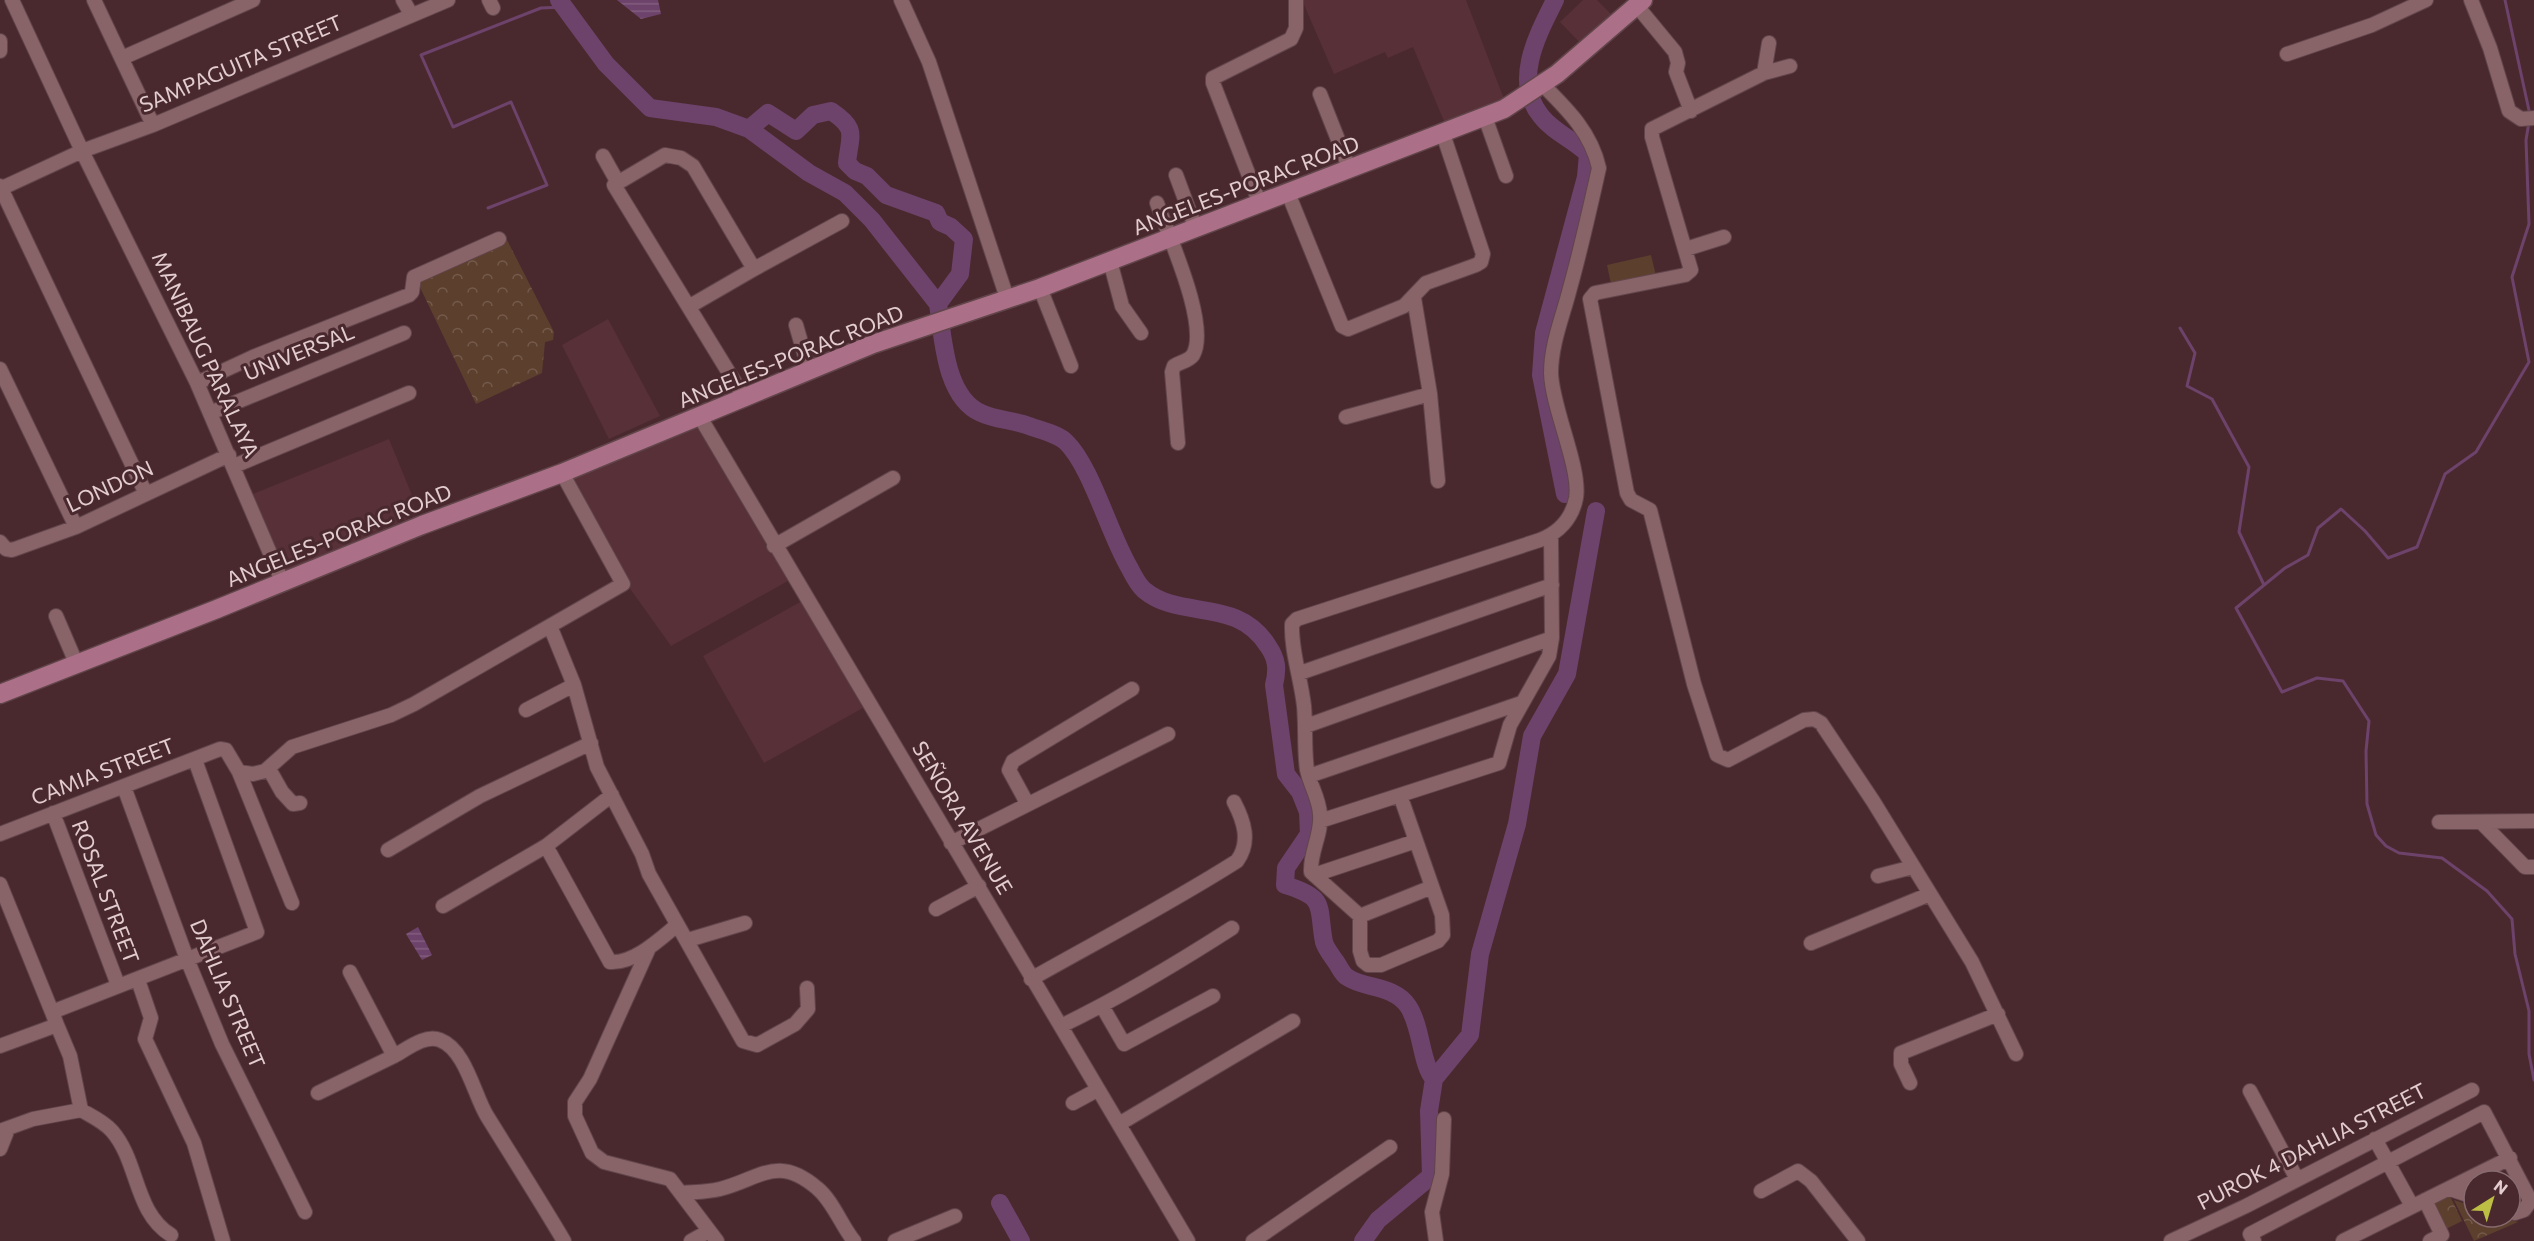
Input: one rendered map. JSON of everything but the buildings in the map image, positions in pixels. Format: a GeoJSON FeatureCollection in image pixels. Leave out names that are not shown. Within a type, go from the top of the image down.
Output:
{"type":"FeatureCollection","features":[{"type":"Feature","properties":{"kind":"main road","name":"ANGELES-PORAC ROAD"},"geometry":{"type":"LineString","coordinates":[[0,694],[422,525],[561,473],[745,399],[873,344],[1040,288],[1485,117],[1514,104],[1540,86],[1589,48],[1640,3]]}},
{"type":"Feature","properties":{"kind":"street","name":"MANIBAUG PARALAYA"},"geometry":{"type":"LineString","coordinates":[[12,0],[82,151],[197,382],[282,581]]}},
{"type":"Feature","properties":{"kind":"street"},"geometry":{"type":"LineString","coordinates":[[94,0],[153,125]]}},
{"type":"Feature","properties":{"kind":"street"},"geometry":{"type":"LineString","coordinates":[[122,58],[254,0]]}},
{"type":"Feature","properties":{"kind":"street"},"geometry":{"type":"LineString","coordinates":[[404,0],[411,14]]}},
{"type":"Feature","properties":{"kind":"street","name":"SAMPAGUITA STREET"},"geometry":{"type":"LineString","coordinates":[[0,188],[82,151],[153,125],[448,0]]}},
{"type":"Feature","properties":{"kind":"street"},"geometry":{"type":"LineString","coordinates":[[901,0],[929,62],[1006,298]]}},
{"type":"Feature","properties":{"kind":"street"},"geometry":{"type":"LineString","coordinates":[[1260,204],[1213,78],[1292,39],[1296,28],[1296,0]]}},
{"type":"Feature","properties":{"kind":"street"},"geometry":{"type":"LineString","coordinates":[[2287,54],[2372,25],[2426,0]]}},
{"type":"Feature","properties":{"kind":"street"},"geometry":{"type":"LineString","coordinates":[[2471,0],[2490,48],[2507,105],[2513,115],[2527,119]]}},
{"type":"Feature","properties":{"kind":"street"},"geometry":{"type":"LineString","coordinates":[[1640,3],[1675,52],[1678,63],[1676,72],[1692,111]]}},
{"type":"Feature","properties":{"kind":"street"},"geometry":{"type":"LineString","coordinates":[[0,41],[0,51]]}},
{"type":"Feature","properties":{"kind":"street"},"geometry":{"type":"LineString","coordinates":[[1764,73],[1769,43]]}},
{"type":"Feature","properties":{"kind":"street"},"geometry":{"type":"LineString","coordinates":[[1790,66],[1764,73],[1692,111],[1656,126],[1651,132],[1691,270],[1685,275],[1595,294],[1590,298],[1590,308],[1627,493],[1631,500],[1650,510],[1707,730],[1718,755],[1728,760],[1804,720],[1814,719],[1821,723],[1971,962],[2016,1054]]}},
{"type":"Feature","properties":{"kind":"street"},"geometry":{"type":"LineString","coordinates":[[1400,795],[1442,915],[1443,935],[1438,941],[1381,965],[1368,965],[1363,962],[1360,951],[1360,916],[1311,872],[1310,855],[1318,837],[1320,821],[1317,799],[1309,776],[1306,726],[1292,624],[1297,619],[1551,536],[1558,532],[1576,497],[1573,470],[1551,375],[1552,351],[1574,276],[1599,168],[1596,153],[1578,121],[1540,86]]}},
{"type":"Feature","properties":{"kind":"street"},"geometry":{"type":"LineString","coordinates":[[1320,94],[1350,170]]}},
{"type":"Feature","properties":{"kind":"street"},"geometry":{"type":"LineString","coordinates":[[1485,117],[1506,176]]}},
{"type":"Feature","properties":{"kind":"street"},"geometry":{"type":"LineString","coordinates":[[1288,193],[1342,326],[1348,328],[1398,310],[1414,298],[1426,283],[1481,262],[1483,254],[1443,134]]}},
{"type":"Feature","properties":{"kind":"street"},"geometry":{"type":"LineString","coordinates":[[616,183],[665,154],[685,160],[693,166],[754,269]]}},
{"type":"Feature","properties":{"kind":"street"},"geometry":{"type":"LineString","coordinates":[[603,156],[616,183],[745,399]]}},
{"type":"Feature","properties":{"kind":"street"},"geometry":{"type":"LineString","coordinates":[[1176,175],[1196,229]]}},
{"type":"Feature","properties":{"kind":"street"},"geometry":{"type":"LineString","coordinates":[[0,188],[146,494]]}},
{"type":"Feature","properties":{"kind":"street"},"geometry":{"type":"LineString","coordinates":[[1157,203],[1192,300],[1197,326],[1194,354],[1189,360],[1173,366],[1172,372],[1178,443]]}},
{"type":"Feature","properties":{"kind":"street"},"geometry":{"type":"LineString","coordinates":[[690,306],[842,221]]}},
{"type":"Feature","properties":{"kind":"street"},"geometry":{"type":"LineString","coordinates":[[1686,249],[1724,237]]}},
{"type":"Feature","properties":{"kind":"street"},"geometry":{"type":"LineString","coordinates":[[197,382],[253,357],[409,295],[412,292],[414,277],[500,239]]}},
{"type":"Feature","properties":{"kind":"street"},"geometry":{"type":"LineString","coordinates":[[1110,261],[1122,306],[1141,333]]}},
{"type":"Feature","properties":{"kind":"street"},"geometry":{"type":"LineString","coordinates":[[1040,288],[1071,366]]}},
{"type":"Feature","properties":{"kind":"street"},"geometry":{"type":"LineString","coordinates":[[1414,298],[1430,394],[1438,482]]}},
{"type":"Feature","properties":{"kind":"street"},"geometry":{"type":"LineString","coordinates":[[796,325],[809,370]]}},
{"type":"Feature","properties":{"kind":"street","name":"UNIVERSAL"},"geometry":{"type":"LineString","coordinates":[[210,413],[404,333]]}},
{"type":"Feature","properties":{"kind":"street"},"geometry":{"type":"LineString","coordinates":[[0,369],[76,527]]}},
{"type":"Feature","properties":{"kind":"street","name":"LONDON"},"geometry":{"type":"LineString","coordinates":[[3,545],[12,550],[76,527],[146,494],[410,393]]}},
{"type":"Feature","properties":{"kind":"street"},"geometry":{"type":"LineString","coordinates":[[1346,417],[1430,394]]}},
{"type":"Feature","properties":{"kind":"street","name":"SEÑORA AVENUE"},"geometry":{"type":"LineString","coordinates":[[700,417],[774,546],[979,886],[1031,979],[1188,1241]]}},
{"type":"Feature","properties":{"kind":"street"},"geometry":{"type":"LineString","coordinates":[[239,772],[253,774],[268,769],[292,747],[391,715],[623,584],[561,473]]}},
{"type":"Feature","properties":{"kind":"street"},"geometry":{"type":"LineString","coordinates":[[774,546],[893,478]]}},
{"type":"Feature","properties":{"kind":"street"},"geometry":{"type":"LineString","coordinates":[[1320,821],[1499,763],[1510,725],[1549,656],[1552,585],[1551,536]]}},
{"type":"Feature","properties":{"kind":"street"},"geometry":{"type":"LineString","coordinates":[[1300,673],[1552,585]]}},
{"type":"Feature","properties":{"kind":"street"},"geometry":{"type":"LineString","coordinates":[[56,616],[77,664]]}},
{"type":"Feature","properties":{"kind":"street"},"geometry":{"type":"LineString","coordinates":[[550,626],[574,685],[597,767],[649,874],[743,1041],[757,1045],[795,1024],[808,1009],[807,988]]}},
{"type":"Feature","properties":{"kind":"street"},"geometry":{"type":"LineString","coordinates":[[1306,726],[1551,638]]}},
{"type":"Feature","properties":{"kind":"street"},"geometry":{"type":"LineString","coordinates":[[526,710],[574,685]]}},
{"type":"Feature","properties":{"kind":"street"},"geometry":{"type":"LineString","coordinates":[[1027,803],[1010,770],[1013,761],[1132,689]]}},
{"type":"Feature","properties":{"kind":"street"},"geometry":{"type":"LineString","coordinates":[[1309,776],[1521,703]]}},
{"type":"Feature","properties":{"kind":"street"},"geometry":{"type":"LineString","coordinates":[[951,843],[1168,734]]}},
{"type":"Feature","properties":{"kind":"street"},"geometry":{"type":"LineString","coordinates":[[388,850],[480,796],[591,742]]}},
{"type":"Feature","properties":{"kind":"street","name":"CAMIA STREET"},"geometry":{"type":"LineString","coordinates":[[0,834],[220,749],[229,754],[239,772]]}},
{"type":"Feature","properties":{"kind":"street"},"geometry":{"type":"LineString","coordinates":[[0,1046],[118,985],[138,981],[257,932],[195,760]]}},
{"type":"Feature","properties":{"kind":"street"},"geometry":{"type":"LineString","coordinates":[[268,769],[286,798],[293,804],[300,803]]}},
{"type":"Feature","properties":{"kind":"street"},"geometry":{"type":"LineString","coordinates":[[239,772],[292,903]]}},
{"type":"Feature","properties":{"kind":"street","name":"DAHLIA STREET"},"geometry":{"type":"LineString","coordinates":[[124,787],[187,959],[222,1044],[305,1212]]}},
{"type":"Feature","properties":{"kind":"street"},"geometry":{"type":"LineString","coordinates":[[443,906],[546,846],[612,795]]}},
{"type":"Feature","properties":{"kind":"street"},"geometry":{"type":"LineString","coordinates":[[1031,979],[1134,920],[1158,909],[1237,861],[1243,853],[1244,828],[1234,802]]}},
{"type":"Feature","properties":{"kind":"street","name":"ROSAL STREET"},"geometry":{"type":"LineString","coordinates":[[53,813],[118,985]]}},
{"type":"Feature","properties":{"kind":"street"},"geometry":{"type":"LineString","coordinates":[[2439,822],[2534,821]]}},
{"type":"Feature","properties":{"kind":"street"},"geometry":{"type":"LineString","coordinates":[[2481,822],[2526,867],[2534,867]]}},
{"type":"Feature","properties":{"kind":"street"},"geometry":{"type":"LineString","coordinates":[[1314,876],[1416,841]]}},
{"type":"Feature","properties":{"kind":"street"},"geometry":{"type":"LineString","coordinates":[[546,846],[610,962],[617,963],[649,948],[677,925]]}},
{"type":"Feature","properties":{"kind":"street"},"geometry":{"type":"LineString","coordinates":[[1878,876],[1913,867]]}},
{"type":"Feature","properties":{"kind":"street"},"geometry":{"type":"LineString","coordinates":[[0,884],[70,1056],[81,1110],[113,1132],[147,1209],[159,1226],[171,1235]]}},
{"type":"Feature","properties":{"kind":"street"},"geometry":{"type":"LineString","coordinates":[[936,909],[979,886]]}},
{"type":"Feature","properties":{"kind":"street"},"geometry":{"type":"LineString","coordinates":[[1360,916],[1432,887]]}},
{"type":"Feature","properties":{"kind":"street"},"geometry":{"type":"LineString","coordinates":[[1811,943],[1930,894]]}},
{"type":"Feature","properties":{"kind":"street"},"geometry":{"type":"LineString","coordinates":[[688,940],[745,923]]}},
{"type":"Feature","properties":{"kind":"street"},"geometry":{"type":"LineString","coordinates":[[1061,1026],[1184,960],[1232,928]]}},
{"type":"Feature","properties":{"kind":"street"},"geometry":{"type":"LineString","coordinates":[[649,948],[590,1079],[575,1102],[575,1116],[596,1157],[604,1162],[663,1175],[683,1193],[713,1236],[691,1241]]}},
{"type":"Feature","properties":{"kind":"street"},"geometry":{"type":"LineString","coordinates":[[350,972],[394,1056]]}},
{"type":"Feature","properties":{"kind":"street"},"geometry":{"type":"LineString","coordinates":[[138,981],[152,1018],[145,1039],[194,1143],[223,1241]]}},
{"type":"Feature","properties":{"kind":"street"},"geometry":{"type":"LineString","coordinates":[[1102,1006],[1124,1044],[1213,996]]}},
{"type":"Feature","properties":{"kind":"street"},"geometry":{"type":"LineString","coordinates":[[1910,1083],[1901,1064],[1901,1053],[1998,1014]]}},
{"type":"Feature","properties":{"kind":"street"},"geometry":{"type":"LineString","coordinates":[[1119,1124],[1293,1021]]}},
{"type":"Feature","properties":{"kind":"street"},"geometry":{"type":"LineString","coordinates":[[318,1093],[427,1038],[439,1040],[449,1046],[470,1075],[486,1115],[564,1241]]}},
{"type":"Feature","properties":{"kind":"street"},"geometry":{"type":"LineString","coordinates":[[1073,1103],[1097,1090]]}},
{"type":"Feature","properties":{"kind":"street","name":"PUROK 4 DAHLIA STREET"},"geometry":{"type":"LineString","coordinates":[[2171,1241],[2472,1090]]}},
{"type":"Feature","properties":{"kind":"street"},"geometry":{"type":"LineString","coordinates":[[2250,1091],[2297,1179]]}},
{"type":"Feature","properties":{"kind":"street"},"geometry":{"type":"LineString","coordinates":[[0,1149],[4,1130],[33,1119],[81,1110]]}},
{"type":"Feature","properties":{"kind":"street"},"geometry":{"type":"LineString","coordinates":[[2254,1241],[2250,1234],[2389,1164],[2484,1112],[2515,1169]]}},
{"type":"Feature","properties":{"kind":"street"},"geometry":{"type":"LineString","coordinates":[[1436,1241],[1432,1212],[1442,1174],[1444,1119]]}},
{"type":"Feature","properties":{"kind":"street"},"geometry":{"type":"LineString","coordinates":[[2375,1139],[2389,1164],[2442,1235],[2430,1241]]}},
{"type":"Feature","properties":{"kind":"street"},"geometry":{"type":"LineString","coordinates":[[1253,1241],[1390,1147]]}},
{"type":"Feature","properties":{"kind":"street"},"geometry":{"type":"LineString","coordinates":[[2343,1241],[2510,1158]]}},
{"type":"Feature","properties":{"kind":"street"},"geometry":{"type":"LineString","coordinates":[[683,1193],[719,1190],[757,1174],[785,1171],[800,1176],[819,1189],[854,1241]]}},
{"type":"Feature","properties":{"kind":"street"},"geometry":{"type":"LineString","coordinates":[[1761,1191],[1798,1171],[1811,1181],[1858,1241]]}},
{"type":"Feature","properties":{"kind":"street"},"geometry":{"type":"LineString","coordinates":[[2522,1186],[2529,1203],[2522,1211]]}},
{"type":"Feature","properties":{"kind":"street"},"geometry":{"type":"LineString","coordinates":[[2450,1189],[2462,1193]]}},
{"type":"Feature","properties":{"kind":"street"},"geometry":{"type":"LineString","coordinates":[[895,1241],[955,1216]]}},
{"type":"Feature","properties":{"kind":"shaded area"},"geometry":{"type":"Polygon","coordinates":[[[617,0],[658,0],[661,14],[641,19],[617,0]]]}},
{"type":"Feature","properties":{"kind":"shaded area"},"geometry":{"type":"Polygon","coordinates":[[[1302,0],[1466,0],[1504,99],[1446,126],[1413,47],[1388,58],[1385,52],[1334,74],[1302,0]]]}},
{"type":"Feature","properties":{"kind":"shaded area"},"geometry":{"type":"Polygon","coordinates":[[[1583,0],[1597,0],[1615,18],[1584,47],[1560,22],[1583,0]]]}},
{"type":"Feature","properties":{"kind":"shaded area"},"geometry":{"type":"Polygon","coordinates":[[[608,319],[660,416],[609,439],[562,345],[608,319]]]}},
{"type":"Feature","properties":{"kind":"shaded area"},"geometry":{"type":"Polygon","coordinates":[[[698,424],[788,581],[671,646],[626,583],[569,476],[698,424]]]}},
{"type":"Feature","properties":{"kind":"shaded area"},"geometry":{"type":"Polygon","coordinates":[[[389,439],[414,500],[412,501],[417,515],[284,571],[253,494],[389,439]]]}},
{"type":"Feature","properties":{"kind":"shaded area"},"geometry":{"type":"Polygon","coordinates":[[[802,601],[863,708],[764,763],[703,656],[802,601]]]}},
{"type":"Feature","properties":{"kind":"shaded area"},"geometry":{"type":"Polygon","coordinates":[[[418,927],[432,955],[422,960],[406,934],[418,927]]]}},
{"type":"Feature","properties":{"kind":"green space"},"geometry":{"type":"Polygon","coordinates":[[[507,240],[554,332],[553,340],[545,342],[542,373],[476,404],[417,281],[507,240]]]}},
{"type":"Feature","properties":{"kind":"green space"},"geometry":{"type":"Polygon","coordinates":[[[1651,255],[1657,280],[1612,289],[1607,265],[1651,255]]]}},
{"type":"Feature","properties":{"kind":"green space"},"geometry":{"type":"Polygon","coordinates":[[[2446,1195],[2451,1198],[2462,1221],[2442,1231],[2429,1203],[2446,1195]]]}},
{"type":"Feature","properties":{"kind":"green space"},"geometry":{"type":"Polygon","coordinates":[[[2454,1200],[2462,1203],[2462,1216],[2454,1200]]]}},
{"type":"Feature","properties":{"kind":"green space"},"geometry":{"type":"Polygon","coordinates":[[[2468,1229],[2502,1229],[2474,1241],[2468,1229]]]}},
{"type":"Feature","properties":{"kind":"waterway"},"geometry":{"type":"LineString","coordinates":[[559,0],[606,64],[650,108],[716,117],[749,129],[768,113],[796,131],[813,115],[831,111],[840,117],[849,128],[847,163],[855,171],[867,176],[886,195],[936,213],[940,222],[951,227],[964,239],[960,274],[938,304],[944,349],[953,380],[960,394],[969,405],[981,413],[1023,424],[1066,442],[1084,467],[1122,553],[1144,590],[1175,605],[1225,614],[1241,621],[1255,631],[1268,646],[1276,664],[1274,685],[1286,774],[1300,792],[1308,812],[1309,834],[1286,868],[1285,885],[1308,894],[1318,905],[1325,945],[1345,976],[1395,994],[1408,1006],[1416,1024],[1426,1065],[1434,1079],[1429,1111],[1431,1176],[1378,1220],[1363,1241]]}},
{"type":"Feature","properties":{"kind":"waterway"},"geometry":{"type":"LineString","coordinates":[[1555,0],[1535,42],[1528,73],[1529,88],[1533,102],[1546,122],[1588,154],[1586,177],[1544,333],[1541,375],[1565,494]]}},
{"type":"Feature","properties":{"kind":"waterway"},"geometry":{"type":"LineString","coordinates":[[2505,0],[2530,115]]}},
{"type":"Feature","properties":{"kind":"waterway"},"geometry":{"type":"LineString","coordinates":[[488,208],[547,185],[511,102],[453,127],[421,55],[541,8],[564,7]]}},
{"type":"Feature","properties":{"kind":"waterway"},"geometry":{"type":"LineString","coordinates":[[2529,122],[2526,140],[2529,224],[2512,277],[2529,362],[2476,452],[2445,474],[2417,547],[2388,558],[2365,531],[2341,509],[2318,528],[2308,555],[2285,568],[2236,608],[2282,692],[2317,678],[2343,681],[2369,721],[2366,751],[2367,804],[2376,835],[2386,846],[2399,853],[2442,858],[2487,891],[2512,919],[2515,954],[2529,1011],[2529,1054],[2534,1080]]}},
{"type":"Feature","properties":{"kind":"waterway"},"geometry":{"type":"LineString","coordinates":[[749,129],[809,173],[845,193],[872,220],[938,304]]}},
{"type":"Feature","properties":{"kind":"waterway"},"geometry":{"type":"LineString","coordinates":[[2180,328],[2195,353],[2187,386],[2212,399],[2249,467],[2239,532],[2264,585]]}},
{"type":"Feature","properties":{"kind":"waterway"},"geometry":{"type":"LineString","coordinates":[[1434,1079],[1470,1035],[1480,954],[1517,824],[1532,736],[1567,674],[1596,511]]}},
{"type":"Feature","properties":{"kind":"waterway"},"geometry":{"type":"LineString","coordinates":[[1000,1203],[1021,1241]]}}]}
